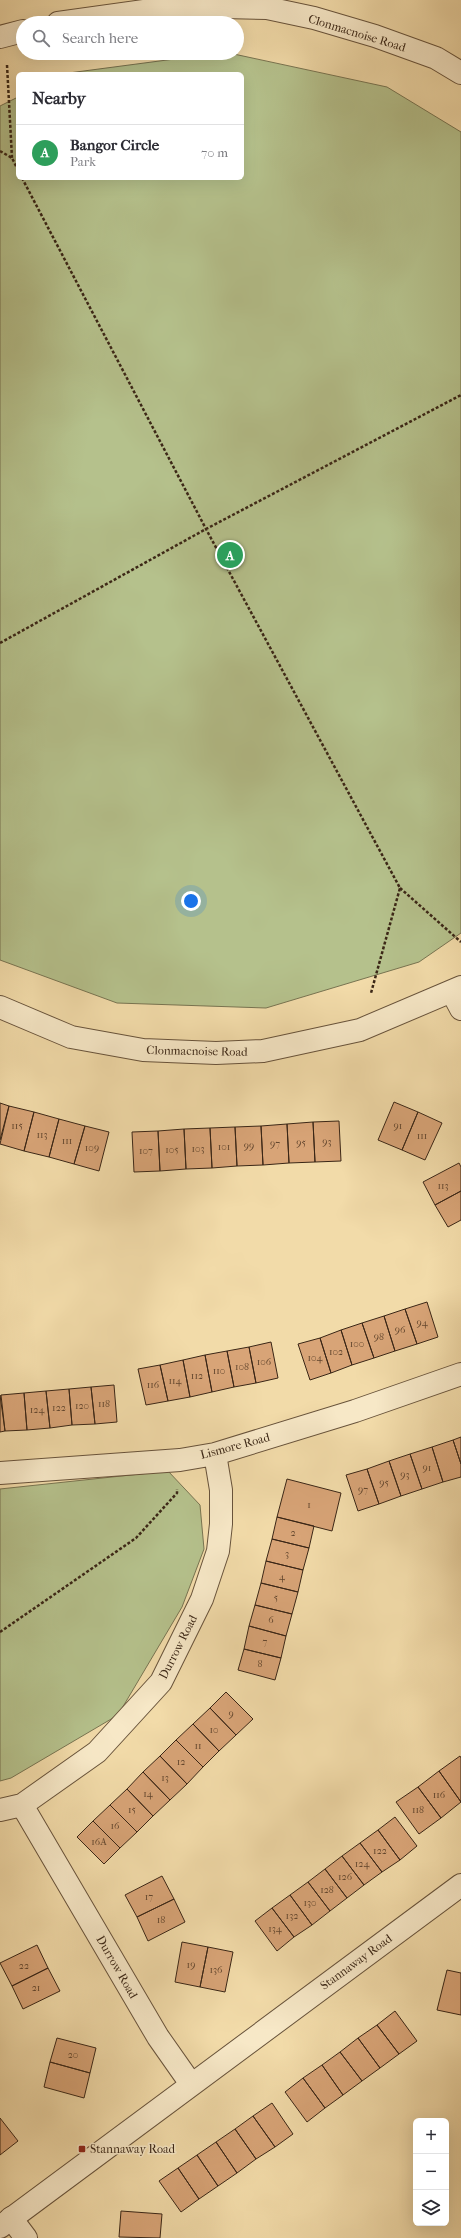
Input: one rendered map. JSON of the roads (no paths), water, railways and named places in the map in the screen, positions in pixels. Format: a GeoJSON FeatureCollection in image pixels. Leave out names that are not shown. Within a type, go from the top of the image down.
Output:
{"type":"FeatureCollection","features":[{"type":"Feature","properties":{"kind":"street","name":"Clonmacnoise Road"},"geometry":{"type":"LineString","coordinates":[[108,16],[179,6],[267,8],[314,18],[375,36],[436,58],[461,73]]}},
{"type":"Feature","properties":{"kind":"street","name":"Clonmacnoise Road"},"geometry":{"type":"LineString","coordinates":[[0,1007],[71,1037],[143,1050],[216,1053],[263,1051],[360,1030],[458,996]]}},
{"type":"Feature","properties":{"kind":"street","name":"Lismore Road"},"geometry":{"type":"LineString","coordinates":[[0,1473],[180,1460],[216,1454],[355,1411],[461,1374]]}},
{"type":"Feature","properties":{"kind":"street","name":"Durrow Road"},"geometry":{"type":"LineString","coordinates":[[0,1810],[22,1805],[97,1752],[161,1682],[202,1599],[218,1551],[221,1524],[222,1490],[216,1454]]}},
{"type":"Feature","properties":{"kind":"street","name":"Durrow Road"},"geometry":{"type":"LineString","coordinates":[[22,1805],[158,2037],[191,2084]]}},
{"type":"Feature","properties":{"kind":"street","name":"Stannaway Road"},"geometry":{"type":"LineString","coordinates":[[5,2222],[461,1885]]}},
{"type":"Feature","properties":{"kind":"street"},"geometry":{"type":"LineString","coordinates":[[5,2222],[26,2238]]}},
{"type":"Feature","properties":{"kind":"place","name":"Bangor Circle"},"geometry":{"type":"Point","coordinates":[230,555]}},
{"type":"Feature","properties":{"kind":"place","name":"Stannaway Road"},"geometry":{"type":"Point","coordinates":[82,2149]}}]}
